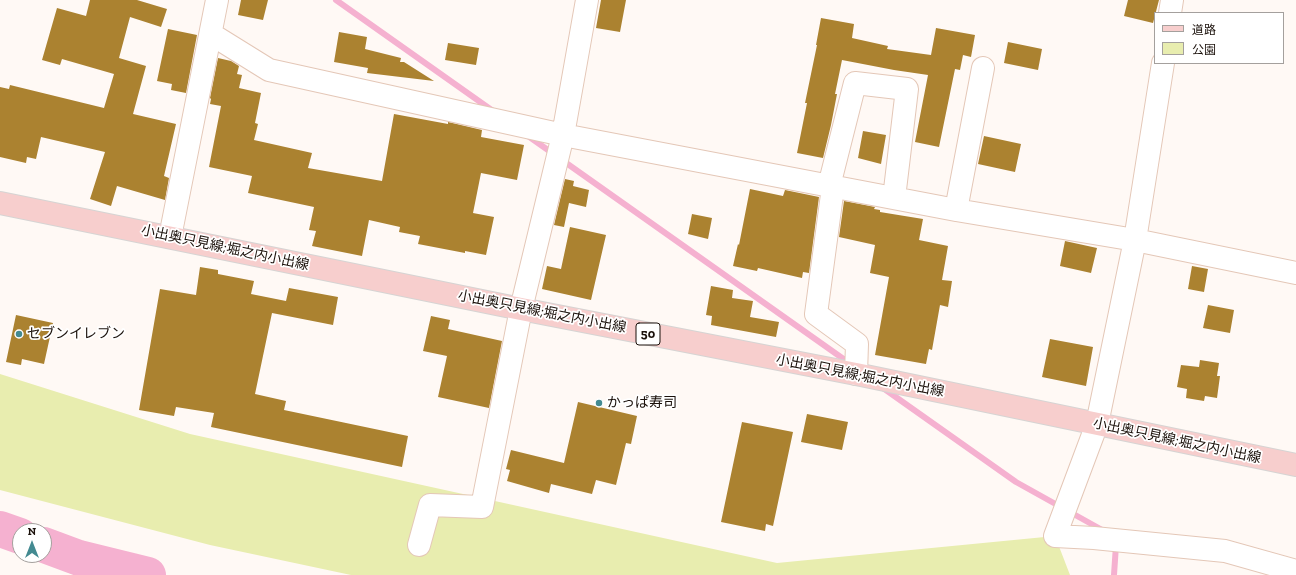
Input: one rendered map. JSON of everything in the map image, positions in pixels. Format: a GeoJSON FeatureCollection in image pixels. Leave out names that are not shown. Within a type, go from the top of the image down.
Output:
{"type":"FeatureCollection","features":[{"type":"Feature","properties":{"kind":"main road","name":"小出奥只見線;堀之内小出線"},"geometry":{"type":"LineString","coordinates":[[0,203],[521,309],[856,374],[1296,465]]}},
{"type":"Feature","properties":{"kind":"street"},"geometry":{"type":"LineString","coordinates":[[170,237],[217,0]]}},
{"type":"Feature","properties":{"kind":"street"},"geometry":{"type":"LineString","coordinates":[[419,544],[430,505],[482,507],[521,309],[563,135],[588,0]]}},
{"type":"Feature","properties":{"kind":"street"},"geometry":{"type":"LineString","coordinates":[[1170,12],[1172,0]]}},
{"type":"Feature","properties":{"kind":"street"},"geometry":{"type":"LineString","coordinates":[[210,34],[269,70],[563,135],[956,210],[1135,240],[1296,273]]}},
{"type":"Feature","properties":{"kind":"street"},"geometry":{"type":"LineString","coordinates":[[1163,64],[1135,240],[1097,424],[1055,536],[1094,538],[1225,551],[1296,571]]}},
{"type":"Feature","properties":{"kind":"street"},"geometry":{"type":"LineString","coordinates":[[956,210],[984,68]]}},
{"type":"Feature","properties":{"kind":"street"},"geometry":{"type":"LineString","coordinates":[[856,374],[857,344],[816,314],[831,186],[855,83],[907,89],[894,198]]}},
{"type":"Feature","properties":{"kind":"green space"},"geometry":{"type":"Polygon","coordinates":[[[0,374],[190,434],[777,563],[1055,536],[1070,575],[351,575],[210,545],[0,490],[0,374]]]}},
{"type":"Feature","properties":{"kind":"building"},"geometry":{"type":"Polygon","coordinates":[[[90,0],[137,0],[167,9],[161,27],[130,17],[119,58],[146,66],[133,114],[176,124],[164,176],[169,178],[165,200],[117,186],[111,206],[90,199],[105,152],[41,137],[36,159],[27,157],[26,163],[0,157],[0,87],[9,89],[10,85],[104,108],[114,74],[62,59],[60,65],[42,60],[57,8],[86,16],[90,0]]]}},
{"type":"Feature","properties":{"kind":"building"},"geometry":{"type":"Polygon","coordinates":[[[241,0],[268,0],[263,20],[238,15],[241,0]]]}},
{"type":"Feature","properties":{"kind":"building"},"geometry":{"type":"Polygon","coordinates":[[[601,0],[626,0],[620,32],[596,28],[601,0]]]}},
{"type":"Feature","properties":{"kind":"building"},"geometry":{"type":"Polygon","coordinates":[[[1128,0],[1159,0],[1156,12],[1154,12],[1153,23],[1124,16],[1128,0]]]}},
{"type":"Feature","properties":{"kind":"building"},"geometry":{"type":"Polygon","coordinates":[[[821,18],[854,24],[852,38],[888,46],[887,49],[931,55],[936,28],[975,35],[971,57],[963,55],[960,70],[955,69],[939,147],[915,142],[928,75],[842,60],[835,94],[837,94],[831,125],[823,158],[797,153],[821,18]]]}},
{"type":"Feature","properties":{"kind":"building"},"geometry":{"type":"Polygon","coordinates":[[[168,29],[197,35],[186,93],[171,90],[172,84],[157,81],[168,29]]]}},
{"type":"Feature","properties":{"kind":"building"},"geometry":{"type":"Polygon","coordinates":[[[339,32],[367,37],[365,49],[401,58],[400,62],[404,62],[434,81],[367,73],[368,68],[334,62],[339,32]]]}},
{"type":"Feature","properties":{"kind":"building"},"geometry":{"type":"Polygon","coordinates":[[[1008,42],[1042,49],[1038,70],[1004,63],[1008,42]]]}},
{"type":"Feature","properties":{"kind":"building"},"geometry":{"type":"Polygon","coordinates":[[[448,43],[479,48],[476,65],[445,60],[448,43]]]}},
{"type":"Feature","properties":{"kind":"building"},"geometry":{"type":"Polygon","coordinates":[[[218,58],[231,61],[239,66],[237,74],[242,75],[239,88],[261,93],[255,123],[258,124],[254,140],[312,153],[308,168],[382,181],[394,114],[448,124],[448,122],[482,130],[481,137],[524,145],[517,180],[481,173],[473,213],[494,217],[486,255],[465,251],[465,253],[418,244],[420,236],[399,232],[400,227],[369,220],[362,256],[312,246],[316,231],[309,230],[314,207],[248,193],[252,176],[209,167],[221,106],[210,104],[218,58]]]}},
{"type":"Feature","properties":{"kind":"building"},"geometry":{"type":"Polygon","coordinates":[[[863,131],[886,135],[881,164],[858,158],[863,131]]]}},
{"type":"Feature","properties":{"kind":"building"},"geometry":{"type":"Polygon","coordinates":[[[984,136],[1021,144],[1015,172],[978,164],[984,136]]]}},
{"type":"Feature","properties":{"kind":"building"},"geometry":{"type":"Polygon","coordinates":[[[565,179],[574,181],[573,186],[589,190],[586,207],[569,203],[564,227],[554,225],[565,179]]]}},
{"type":"Feature","properties":{"kind":"building"},"geometry":{"type":"Polygon","coordinates":[[[750,189],[783,196],[785,190],[819,197],[809,273],[803,272],[802,278],[758,268],[757,271],[733,266],[738,244],[739,245],[750,189]]]}},
{"type":"Feature","properties":{"kind":"building"},"geometry":{"type":"Polygon","coordinates":[[[844,201],[875,207],[874,209],[880,210],[880,212],[923,219],[919,240],[948,246],[942,280],[952,281],[948,307],[940,305],[932,350],[929,349],[926,364],[875,355],[889,277],[870,273],[875,245],[839,237],[844,201]]]}},
{"type":"Feature","properties":{"kind":"building"},"geometry":{"type":"Polygon","coordinates":[[[692,214],[712,218],[708,239],[688,234],[692,214]]]}},
{"type":"Feature","properties":{"kind":"building"},"geometry":{"type":"Polygon","coordinates":[[[570,227],[606,235],[591,300],[542,289],[547,266],[561,269],[570,227]]]}},
{"type":"Feature","properties":{"kind":"building"},"geometry":{"type":"Polygon","coordinates":[[[1065,241],[1097,248],[1091,273],[1060,266],[1065,241]]]}},
{"type":"Feature","properties":{"kind":"building"},"geometry":{"type":"Polygon","coordinates":[[[1192,266],[1208,269],[1204,292],[1188,289],[1192,266]]]}},
{"type":"Feature","properties":{"kind":"building"},"geometry":{"type":"Polygon","coordinates":[[[200,267],[218,270],[218,274],[254,281],[251,294],[286,301],[289,288],[338,297],[333,325],[272,313],[255,394],[286,401],[284,410],[408,436],[402,467],[211,427],[214,413],[176,407],[174,416],[139,410],[160,289],[196,295],[200,267]]]}},
{"type":"Feature","properties":{"kind":"building"},"geometry":{"type":"Polygon","coordinates":[[[711,286],[733,290],[732,298],[753,301],[750,317],[779,322],[776,337],[711,325],[712,316],[706,315],[711,286]]]}},
{"type":"Feature","properties":{"kind":"building"},"geometry":{"type":"Polygon","coordinates":[[[1208,305],[1234,310],[1230,333],[1203,328],[1208,305]]]}},
{"type":"Feature","properties":{"kind":"building"},"geometry":{"type":"Polygon","coordinates":[[[16,315],[53,323],[44,364],[22,359],[21,365],[6,362],[16,315]]]}},
{"type":"Feature","properties":{"kind":"building"},"geometry":{"type":"Polygon","coordinates":[[[431,316],[450,320],[448,329],[502,341],[489,408],[438,397],[447,356],[423,351],[431,316]]]}},
{"type":"Feature","properties":{"kind":"building"},"geometry":{"type":"Polygon","coordinates":[[[1050,339],[1093,347],[1086,386],[1042,377],[1050,339]]]}},
{"type":"Feature","properties":{"kind":"building"},"geometry":{"type":"Polygon","coordinates":[[[1200,360],[1219,363],[1217,376],[1220,376],[1217,398],[1205,396],[1204,401],[1186,398],[1187,389],[1177,387],[1181,365],[1199,367],[1200,360]]]}},
{"type":"Feature","properties":{"kind":"building"},"geometry":{"type":"Polygon","coordinates":[[[578,402],[637,416],[631,444],[626,443],[616,485],[596,480],[592,494],[551,484],[549,493],[507,481],[510,470],[506,469],[511,450],[564,463],[578,402]]]}},
{"type":"Feature","properties":{"kind":"building"},"geometry":{"type":"Polygon","coordinates":[[[807,414],[848,422],[842,450],[801,442],[807,414]]]}},
{"type":"Feature","properties":{"kind":"building"},"geometry":{"type":"Polygon","coordinates":[[[742,422],[793,432],[773,526],[766,524],[765,531],[721,522],[742,422]]]}},
{"type":"Feature","properties":{"kind":"waterway"},"geometry":{"type":"LineString","coordinates":[[336,0],[493,111]]}},
{"type":"Feature","properties":{"kind":"waterway"},"geometry":{"type":"LineString","coordinates":[[528,136],[555,155]]}},
{"type":"Feature","properties":{"kind":"waterway"},"geometry":{"type":"LineString","coordinates":[[562,160],[852,365]]}},
{"type":"Feature","properties":{"kind":"waterway"},"geometry":{"type":"LineString","coordinates":[[883,388],[1016,482],[1104,531]]}},
{"type":"Feature","properties":{"kind":"waterway"},"geometry":{"type":"LineString","coordinates":[[0,529],[12,533]]}},
{"type":"Feature","properties":{"kind":"waterway"},"geometry":{"type":"LineString","coordinates":[[1114,575],[1116,545]]}},
{"type":"Feature","properties":{"kind":"waterway"},"geometry":{"type":"LineString","coordinates":[[52,548],[79,558],[148,575]]}},
{"type":"Feature","properties":{"kind":"place","name":"セブンイレブン"},"geometry":{"type":"Point","coordinates":[19,334]}},
{"type":"Feature","properties":{"kind":"place","name":"かっぱ寿司"},"geometry":{"type":"Point","coordinates":[599,403]}}]}
